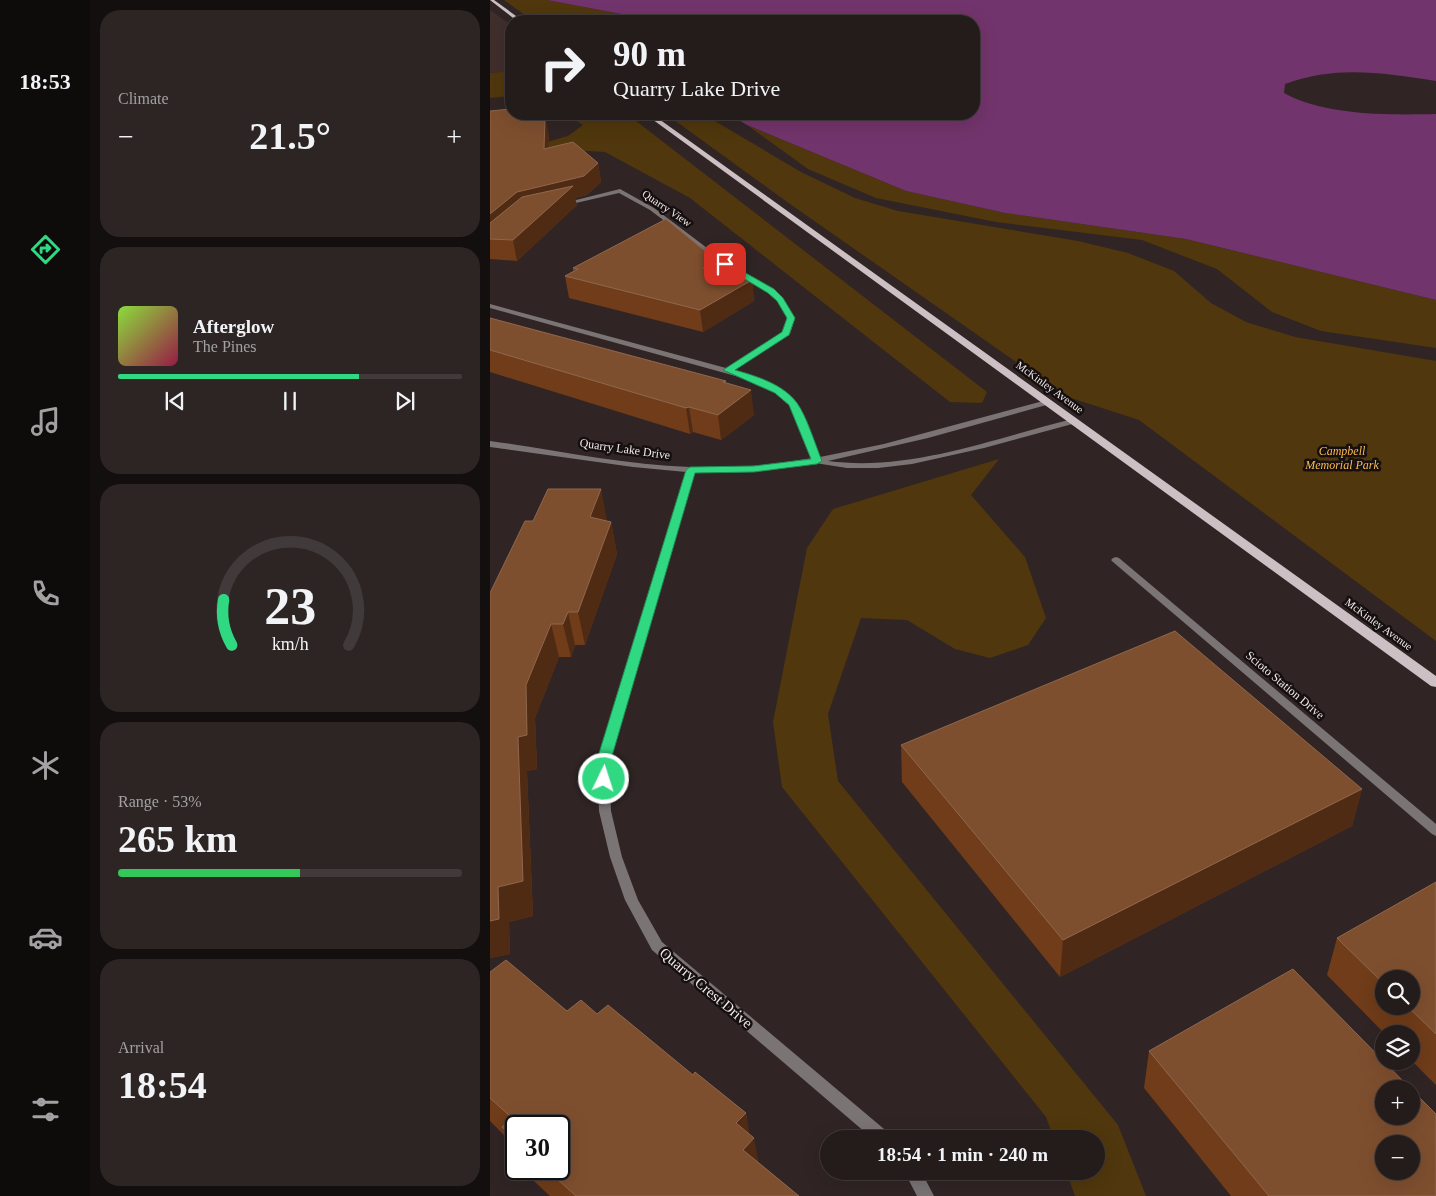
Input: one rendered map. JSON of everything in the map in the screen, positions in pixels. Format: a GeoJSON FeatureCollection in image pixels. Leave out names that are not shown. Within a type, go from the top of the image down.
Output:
{"type":"FeatureCollection","features":[{"type":"Feature","properties":{"kind":"main road"},"geometry":{"type":"LineString","coordinates":[[490,0],[511,15]]}},
{"type":"Feature","properties":{"kind":"main road","name":"McKinley Avenue"},"geometry":{"type":"LineString","coordinates":[[656,120],[1436,683]]}},
{"type":"Feature","properties":{"kind":"street","name":"Quarry View"},"geometry":{"type":"LineString","coordinates":[[556,205],[620,192],[652,209],[725,264],[771,291],[780,299],[791,318],[786,334],[728,370]]}},
{"type":"Feature","properties":{"kind":"street"},"geometry":{"type":"LineString","coordinates":[[490,306],[753,378],[778,391],[793,404],[817,461]]}},
{"type":"Feature","properties":{"kind":"street","name":"Quarry Lake Drive"},"geometry":{"type":"LineString","coordinates":[[490,444],[690,470],[754,469],[817,461],[905,441],[1047,402]]}},
{"type":"Feature","properties":{"kind":"street","name":"Quarry Lake Drive"},"geometry":{"type":"LineString","coordinates":[[817,461],[850,466],[918,458],[953,452],[1073,421]]}},
{"type":"Feature","properties":{"kind":"street","name":"Quarry Crest Drive"},"geometry":{"type":"LineString","coordinates":[[690,470],[603,763],[605,811],[616,857],[632,900],[657,946],[873,1130]]}},
{"type":"Feature","properties":{"kind":"street","name":"Scioto Station Drive"},"geometry":{"type":"LineString","coordinates":[[1116,560],[1436,831]]}},
{"type":"Feature","properties":{"kind":"street"},"geometry":{"type":"LineString","coordinates":[[917,1180],[926,1196]]}},
{"type":"Feature","properties":{"kind":"shaded area"},"geometry":{"type":"Polygon","coordinates":[[[547,0],[1436,0],[1436,81],[1379,73],[1323,74],[1285,84],[1284,93],[1300,101],[1338,110],[1379,114],[1436,114],[1436,300],[1186,239],[1005,213],[906,191],[738,120],[980,120],[980,15],[626,15],[547,0]]]}},
{"type":"Feature","properties":{"kind":"shaded area"},"geometry":{"type":"Polygon","coordinates":[[[490,10],[505,21],[505,72],[490,73],[490,10]]]}},
{"type":"Feature","properties":{"kind":"green space"},"geometry":{"type":"Polygon","coordinates":[[[504,0],[547,0],[626,15],[525,15],[504,0]]]}},
{"type":"Feature","properties":{"kind":"green space"},"geometry":{"type":"Polygon","coordinates":[[[505,72],[505,97],[490,98],[490,73],[505,72]]]}},
{"type":"Feature","properties":{"kind":"green space"},"geometry":{"type":"Polygon","coordinates":[[[575,120],[635,120],[987,392],[982,403],[950,402],[690,198],[605,152],[588,151],[490,158],[568,136],[583,125],[575,120]]]}},
{"type":"Feature","properties":{"kind":"green space","name":"Campbell Memorial Park"},"geometry":{"type":"Polygon","coordinates":[[[674,120],[713,120],[801,172],[855,198],[898,211],[1078,241],[1128,253],[1174,271],[1211,303],[1246,322],[1295,337],[1436,361],[1436,641],[1139,420],[1065,396],[790,204],[674,120]]]}},
{"type":"Feature","properties":{"kind":"green space"},"geometry":{"type":"Polygon","coordinates":[[[747,125],[906,191],[1005,213],[1186,239],[1436,300],[1436,348],[1321,331],[1272,312],[1217,269],[1142,240],[996,222],[876,198],[808,169],[747,125]]]}},
{"type":"Feature","properties":{"kind":"green space"},"geometry":{"type":"Polygon","coordinates":[[[999,459],[971,495],[1025,557],[1046,618],[1028,645],[990,658],[955,649],[907,620],[861,618],[828,714],[838,781],[1118,1125],[1146,1196],[1075,1196],[1069,1180],[1105,1180],[1105,1130],[1051,1130],[1046,1117],[782,787],[773,722],[807,548],[833,509],[999,459]]]}},
{"type":"Feature","properties":{"kind":"building"},"geometry":{"type":"Polygon","coordinates":[[[505,110],[505,120],[545,120],[544,149],[573,142],[598,163],[584,176],[517,192],[490,214],[490,111],[505,110]]]}},
{"type":"Feature","properties":{"kind":"building"},"geometry":{"type":"Polygon","coordinates":[[[573,186],[513,240],[490,239],[490,223],[522,197],[573,186]]]}},
{"type":"Feature","properties":{"kind":"building"},"geometry":{"type":"Polygon","coordinates":[[[666,219],[716,260],[703,268],[752,280],[700,310],[565,276],[578,269],[573,268],[666,219]]]}},
{"type":"Feature","properties":{"kind":"building"},"geometry":{"type":"Polygon","coordinates":[[[490,318],[726,381],[723,382],[751,390],[718,415],[689,407],[686,408],[490,350],[490,318]]]}},
{"type":"Feature","properties":{"kind":"building"},"geometry":{"type":"Polygon","coordinates":[[[548,489],[601,489],[590,517],[611,522],[578,612],[568,612],[563,624],[551,624],[526,685],[527,735],[518,737],[523,881],[498,887],[499,919],[490,921],[490,593],[525,521],[533,521],[548,489]]]}},
{"type":"Feature","properties":{"kind":"building"},"geometry":{"type":"Polygon","coordinates":[[[1175,631],[1362,789],[1063,940],[901,745],[1175,631]]]}},
{"type":"Feature","properties":{"kind":"building"},"geometry":{"type":"Polygon","coordinates":[[[1436,882],[1436,1034],[1416,1015],[1420,1015],[1420,970],[1375,970],[1375,975],[1337,938],[1436,882]]]}},
{"type":"Feature","properties":{"kind":"building"},"geometry":{"type":"Polygon","coordinates":[[[506,960],[567,1011],[581,1000],[597,1014],[608,1005],[693,1075],[695,1072],[746,1113],[736,1123],[754,1138],[743,1150],[799,1196],[576,1196],[558,1180],[570,1180],[570,1115],[509,1115],[490,1098],[490,972],[506,960]]]}},
{"type":"Feature","properties":{"kind":"building"},"geometry":{"type":"Polygon","coordinates":[[[1293,969],[1375,1052],[1375,1070],[1393,1070],[1402,1080],[1375,1080],[1375,1125],[1420,1125],[1420,1098],[1436,1114],[1436,1196],[1269,1196],[1149,1051],[1293,969]]]}},
{"type":"Feature","properties":{"kind":"route"},"geometry":{"type":"LineString","coordinates":[[604,779],[603,763],[690,470],[754,469],[817,461],[793,404],[778,391],[753,378],[728,370],[786,334],[791,318],[787,308],[771,291],[725,264]]}}]}
